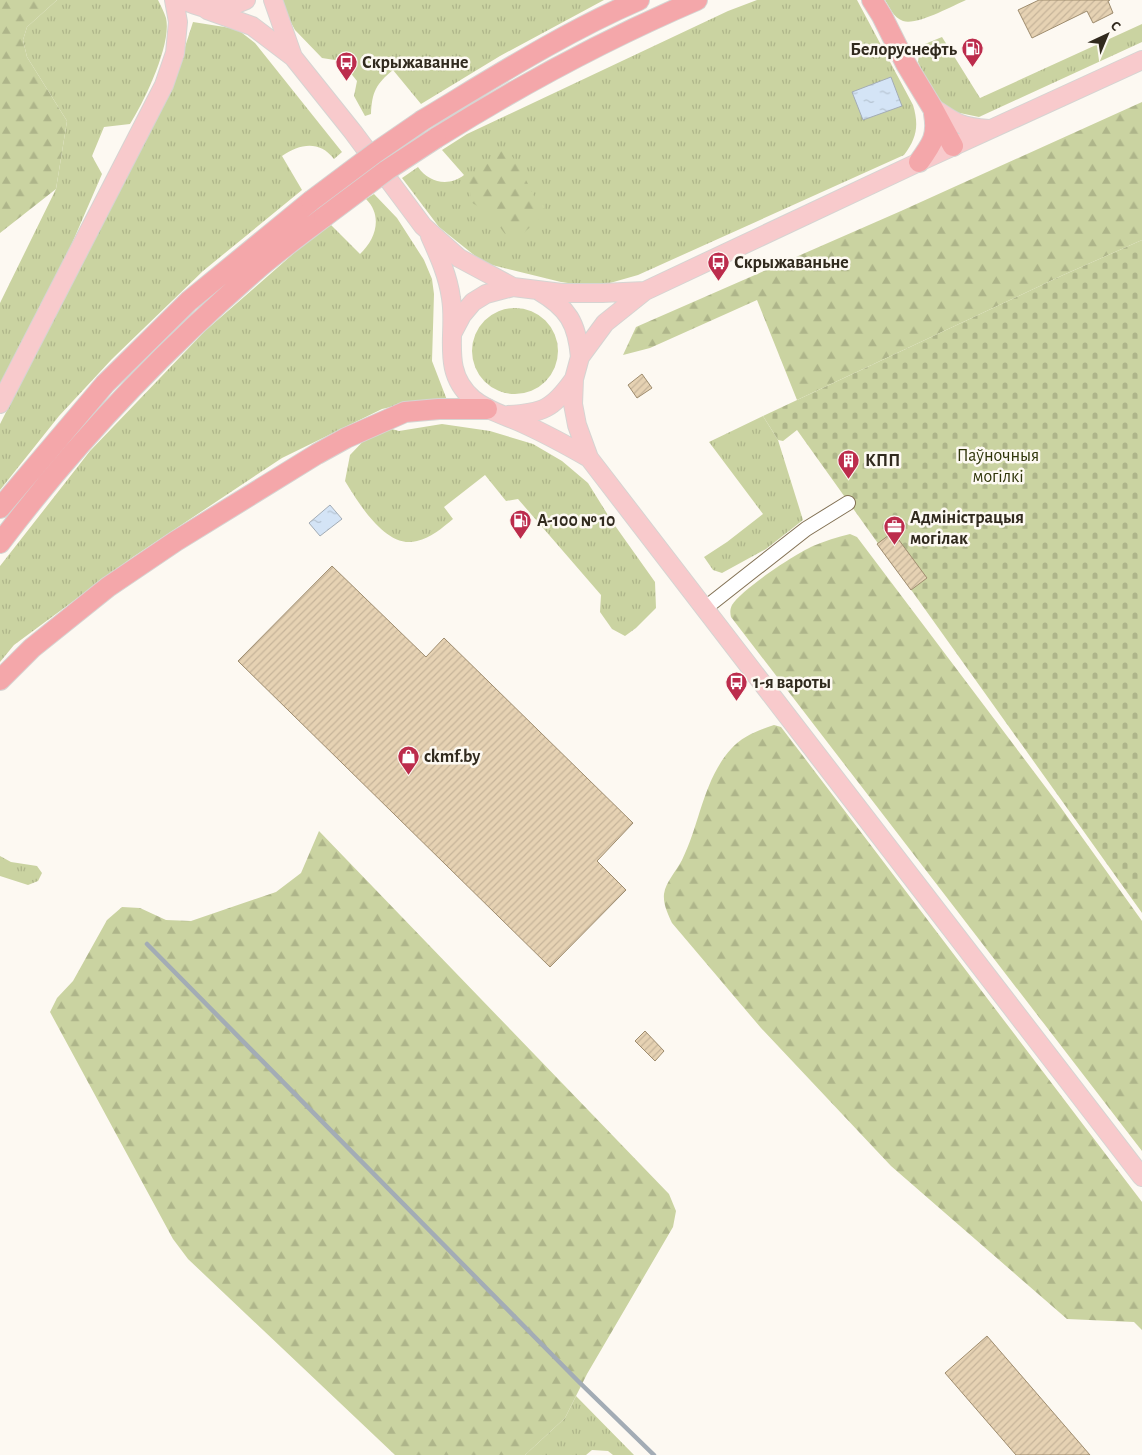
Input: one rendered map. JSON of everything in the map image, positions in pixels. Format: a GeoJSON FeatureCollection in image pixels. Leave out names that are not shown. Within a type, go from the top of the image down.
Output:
{"type":"FeatureCollection","features":[{"type":"Feature","properties":{"kind":"highway"},"geometry":{"type":"LineString","coordinates":[[0,508],[105,384],[161,328],[189,301],[311,200],[375,152],[423,120],[520,62],[639,0]]}},
{"type":"Feature","properties":{"kind":"highway"},"geometry":{"type":"LineString","coordinates":[[0,543],[21,515],[108,413],[201,319],[262,264],[387,170],[494,101],[581,55],[697,0]]}},
{"type":"Feature","properties":{"kind":"highway"},"geometry":{"type":"LineString","coordinates":[[872,0],[953,146]]}},
{"type":"Feature","properties":{"kind":"highway"},"geometry":{"type":"LineString","coordinates":[[919,162],[932,144],[936,127],[932,107]]}},
{"type":"Feature","properties":{"kind":"highway"},"geometry":{"type":"LineString","coordinates":[[0,680],[32,648],[108,588],[176,541],[346,438],[405,412],[439,409],[496,412]]}},
{"type":"Feature","properties":{"kind":"main road"},"geometry":{"type":"LineString","coordinates":[[0,404],[164,85],[175,53],[178,22],[174,0]]}},
{"type":"Feature","properties":{"kind":"main road"},"geometry":{"type":"LineString","coordinates":[[183,0],[252,26],[293,57],[428,231],[459,258],[513,287]]}},
{"type":"Feature","properties":{"kind":"main road"},"geometry":{"type":"LineString","coordinates":[[207,10],[227,8],[246,0]]}},
{"type":"Feature","properties":{"kind":"main road"},"geometry":{"type":"LineString","coordinates":[[273,0],[293,57]]}},
{"type":"Feature","properties":{"kind":"main road"},"geometry":{"type":"LineString","coordinates":[[580,357],[605,323],[645,291],[953,146],[1142,60]]}},
{"type":"Feature","properties":{"kind":"main road"},"geometry":{"type":"LineString","coordinates":[[932,107],[967,127],[990,129]]}},
{"type":"Feature","properties":{"kind":"main road"},"geometry":{"type":"LineString","coordinates":[[428,231],[443,264],[452,299],[451,361],[459,382],[472,398],[496,412],[550,436],[589,458]]}},
{"type":"Feature","properties":{"kind":"main road"},"geometry":{"type":"LineString","coordinates":[[452,335],[462,315],[473,302],[486,294],[513,287],[562,293],[645,291]]}},
{"type":"Feature","properties":{"kind":"main road"},"geometry":{"type":"LineString","coordinates":[[534,289],[553,300],[567,313],[578,337],[580,357],[574,379],[573,404],[577,426],[589,458],[1142,1178]]}},
{"type":"Feature","properties":{"kind":"main road"},"geometry":{"type":"LineString","coordinates":[[496,412],[532,413],[551,405],[564,393],[574,379]]}},
{"type":"Feature","properties":{"kind":"street"},"geometry":{"type":"LineString","coordinates":[[704,609],[806,530],[848,503]]}},
{"type":"Feature","properties":{"kind":"green space"},"geometry":{"type":"Polygon","coordinates":[[[0,0],[57,0],[27,27],[23,40],[27,57],[67,121],[56,189],[0,233],[0,0]]]}},
{"type":"Feature","properties":{"kind":"green space"},"geometry":{"type":"Polygon","coordinates":[[[57,0],[158,0],[166,18],[167,29],[156,72],[130,124],[104,127],[92,156],[102,174],[54,285],[0,388],[0,303],[56,189],[67,121],[27,57],[23,40],[27,27],[57,0]]]}},
{"type":"Feature","properties":{"kind":"green space"},"geometry":{"type":"Polygon","coordinates":[[[282,0],[604,0],[500,56],[421,104],[393,70],[379,84],[372,100],[371,114],[365,116],[354,96],[357,81],[341,61],[322,58],[295,30],[283,8],[282,0]]]}},
{"type":"Feature","properties":{"kind":"green space"},"geometry":{"type":"Polygon","coordinates":[[[757,0],[857,0],[913,105],[916,131],[912,143],[904,155],[638,275],[596,287],[561,282],[484,263],[439,227],[402,178],[418,167],[428,177],[439,182],[458,179],[464,175],[442,150],[467,134],[728,11],[757,0]]]}},
{"type":"Feature","properties":{"kind":"green space"},"geometry":{"type":"Polygon","coordinates":[[[885,0],[966,0],[925,18],[909,22],[897,17],[885,0]]]}},
{"type":"Feature","properties":{"kind":"green space"},"geometry":{"type":"Polygon","coordinates":[[[193,22],[237,29],[255,43],[342,152],[334,159],[322,149],[309,146],[296,149],[282,156],[302,190],[203,271],[112,359],[59,416],[0,490],[0,424],[176,75],[193,22]]]}},
{"type":"Feature","properties":{"kind":"green space"},"geometry":{"type":"Polygon","coordinates":[[[1142,24],[1142,42],[979,117],[955,112],[937,102],[918,62],[920,46],[942,37],[980,98],[1142,24]]]}},
{"type":"Feature","properties":{"kind":"green space"},"geometry":{"type":"Polygon","coordinates":[[[1142,102],[1142,240],[797,400],[757,300],[650,348],[623,355],[636,327],[901,211],[1142,102]]]}},
{"type":"Feature","properties":{"kind":"green space"},"geometry":{"type":"Polygon","coordinates":[[[502,150],[507,150],[519,166],[534,196],[545,206],[538,220],[518,238],[505,234],[491,215],[471,202],[469,181],[484,164],[502,150]]]}},
{"type":"Feature","properties":{"kind":"green space"},"geometry":{"type":"Polygon","coordinates":[[[374,194],[397,218],[424,260],[432,279],[434,294],[432,361],[447,400],[408,403],[382,409],[282,458],[133,557],[14,645],[0,662],[0,566],[90,451],[205,331],[317,233],[331,225],[360,254],[370,241],[375,227],[374,213],[366,199],[374,194]]]}},
{"type":"Feature","properties":{"kind":"green space","name":"Паўночныя могілкі"},"geometry":{"type":"Polygon","coordinates":[[[1142,240],[1142,913],[797,430],[783,441],[778,440],[763,416],[1142,240]]]}},
{"type":"Feature","properties":{"kind":"green space"},"geometry":{"type":"Polygon","coordinates":[[[515,308],[539,315],[551,327],[558,351],[551,375],[539,387],[515,394],[491,387],[479,375],[472,351],[479,327],[491,315],[515,308]]]}},
{"type":"Feature","properties":{"kind":"green space"},"geometry":{"type":"Polygon","coordinates":[[[763,416],[778,440],[803,520],[766,549],[722,573],[713,570],[704,557],[763,514],[709,442],[763,416]]]}},
{"type":"Feature","properties":{"kind":"green space"},"geometry":{"type":"Polygon","coordinates":[[[442,424],[490,431],[533,444],[562,461],[588,483],[611,520],[655,582],[656,608],[625,636],[612,629],[600,612],[601,595],[518,499],[506,501],[485,475],[444,507],[453,519],[432,535],[422,540],[406,542],[384,532],[365,512],[345,481],[350,455],[371,433],[388,428],[399,431],[442,424]]]}},
{"type":"Feature","properties":{"kind":"green space"},"geometry":{"type":"Polygon","coordinates":[[[850,534],[857,537],[1059,805],[1142,921],[1142,1151],[731,617],[731,606],[746,590],[769,572],[813,546],[850,534]]]}},
{"type":"Feature","properties":{"kind":"green space"},"geometry":{"type":"Polygon","coordinates":[[[774,725],[781,727],[1142,1202],[1142,1330],[1134,1322],[1067,1319],[891,1166],[761,1028],[672,923],[664,901],[665,889],[688,846],[714,774],[735,744],[751,734],[774,725]]]}},
{"type":"Feature","properties":{"kind":"green space"},"geometry":{"type":"Polygon","coordinates":[[[319,831],[669,1194],[676,1211],[673,1227],[587,1374],[565,1418],[525,1455],[395,1455],[188,1259],[173,1239],[50,1012],[57,998],[73,981],[107,920],[122,907],[140,908],[166,920],[191,921],[276,892],[301,873],[319,831]]]}},
{"type":"Feature","properties":{"kind":"green space"},"geometry":{"type":"Polygon","coordinates":[[[0,856],[11,862],[37,866],[42,873],[38,881],[28,885],[0,876],[0,856]]]}},
{"type":"Feature","properties":{"kind":"green space"},"geometry":{"type":"Polygon","coordinates":[[[576,1396],[634,1455],[613,1455],[608,1451],[592,1450],[586,1455],[525,1455],[565,1418],[576,1396]]]}},
{"type":"Feature","properties":{"kind":"water"},"geometry":{"type":"Polygon","coordinates":[[[891,77],[902,106],[863,120],[852,92],[891,77]]]}},
{"type":"Feature","properties":{"kind":"water"},"geometry":{"type":"Polygon","coordinates":[[[330,505],[342,519],[320,536],[309,523],[330,505]]]}},
{"type":"Feature","properties":{"kind":"building"},"geometry":{"type":"Polygon","coordinates":[[[1039,0],[1110,0],[1108,1],[1113,13],[1093,23],[1087,11],[1032,38],[1018,10],[1039,0]]]}},
{"type":"Feature","properties":{"kind":"building"},"geometry":{"type":"Polygon","coordinates":[[[642,374],[652,388],[637,398],[628,385],[642,374]]]}},
{"type":"Feature","properties":{"kind":"building"},"geometry":{"type":"Polygon","coordinates":[[[893,532],[927,578],[911,590],[877,544],[893,532]]]}},
{"type":"Feature","properties":{"kind":"building"},"geometry":{"type":"Polygon","coordinates":[[[332,566],[426,657],[444,638],[633,823],[597,861],[626,890],[550,967],[238,661],[332,566]]]}},
{"type":"Feature","properties":{"kind":"building"},"geometry":{"type":"Polygon","coordinates":[[[645,1031],[664,1051],[655,1061],[635,1041],[645,1031]]]}},
{"type":"Feature","properties":{"kind":"building"},"geometry":{"type":"Polygon","coordinates":[[[987,1336],[1090,1455],[1016,1455],[945,1373],[987,1336]]]}},
{"type":"Feature","properties":{"kind":"waterway"},"geometry":{"type":"LineString","coordinates":[[147,944],[578,1381],[654,1455]]}},
{"type":"Feature","properties":{"kind":"place","name":"Белоруснефть"},"geometry":{"type":"Point","coordinates":[973,68]}},
{"type":"Feature","properties":{"kind":"place","name":"Скрыжаванне"},"geometry":{"type":"Point","coordinates":[346,81]}},
{"type":"Feature","properties":{"kind":"place","name":"Скрыжаваньне"},"geometry":{"type":"Point","coordinates":[718,281]}},
{"type":"Feature","properties":{"kind":"place","name":"КПП"},"geometry":{"type":"Point","coordinates":[849,479]}},
{"type":"Feature","properties":{"kind":"place","name":"А-100 № 10"},"geometry":{"type":"Point","coordinates":[521,539]}},
{"type":"Feature","properties":{"kind":"place","name":"Адміністрацыя могілак"},"geometry":{"type":"Point","coordinates":[894,546]}},
{"type":"Feature","properties":{"kind":"place","name":"1-я вароты"},"geometry":{"type":"Point","coordinates":[737,701]}},
{"type":"Feature","properties":{"kind":"place","name":"ckmf.by"},"geometry":{"type":"Point","coordinates":[408,775]}}]}
